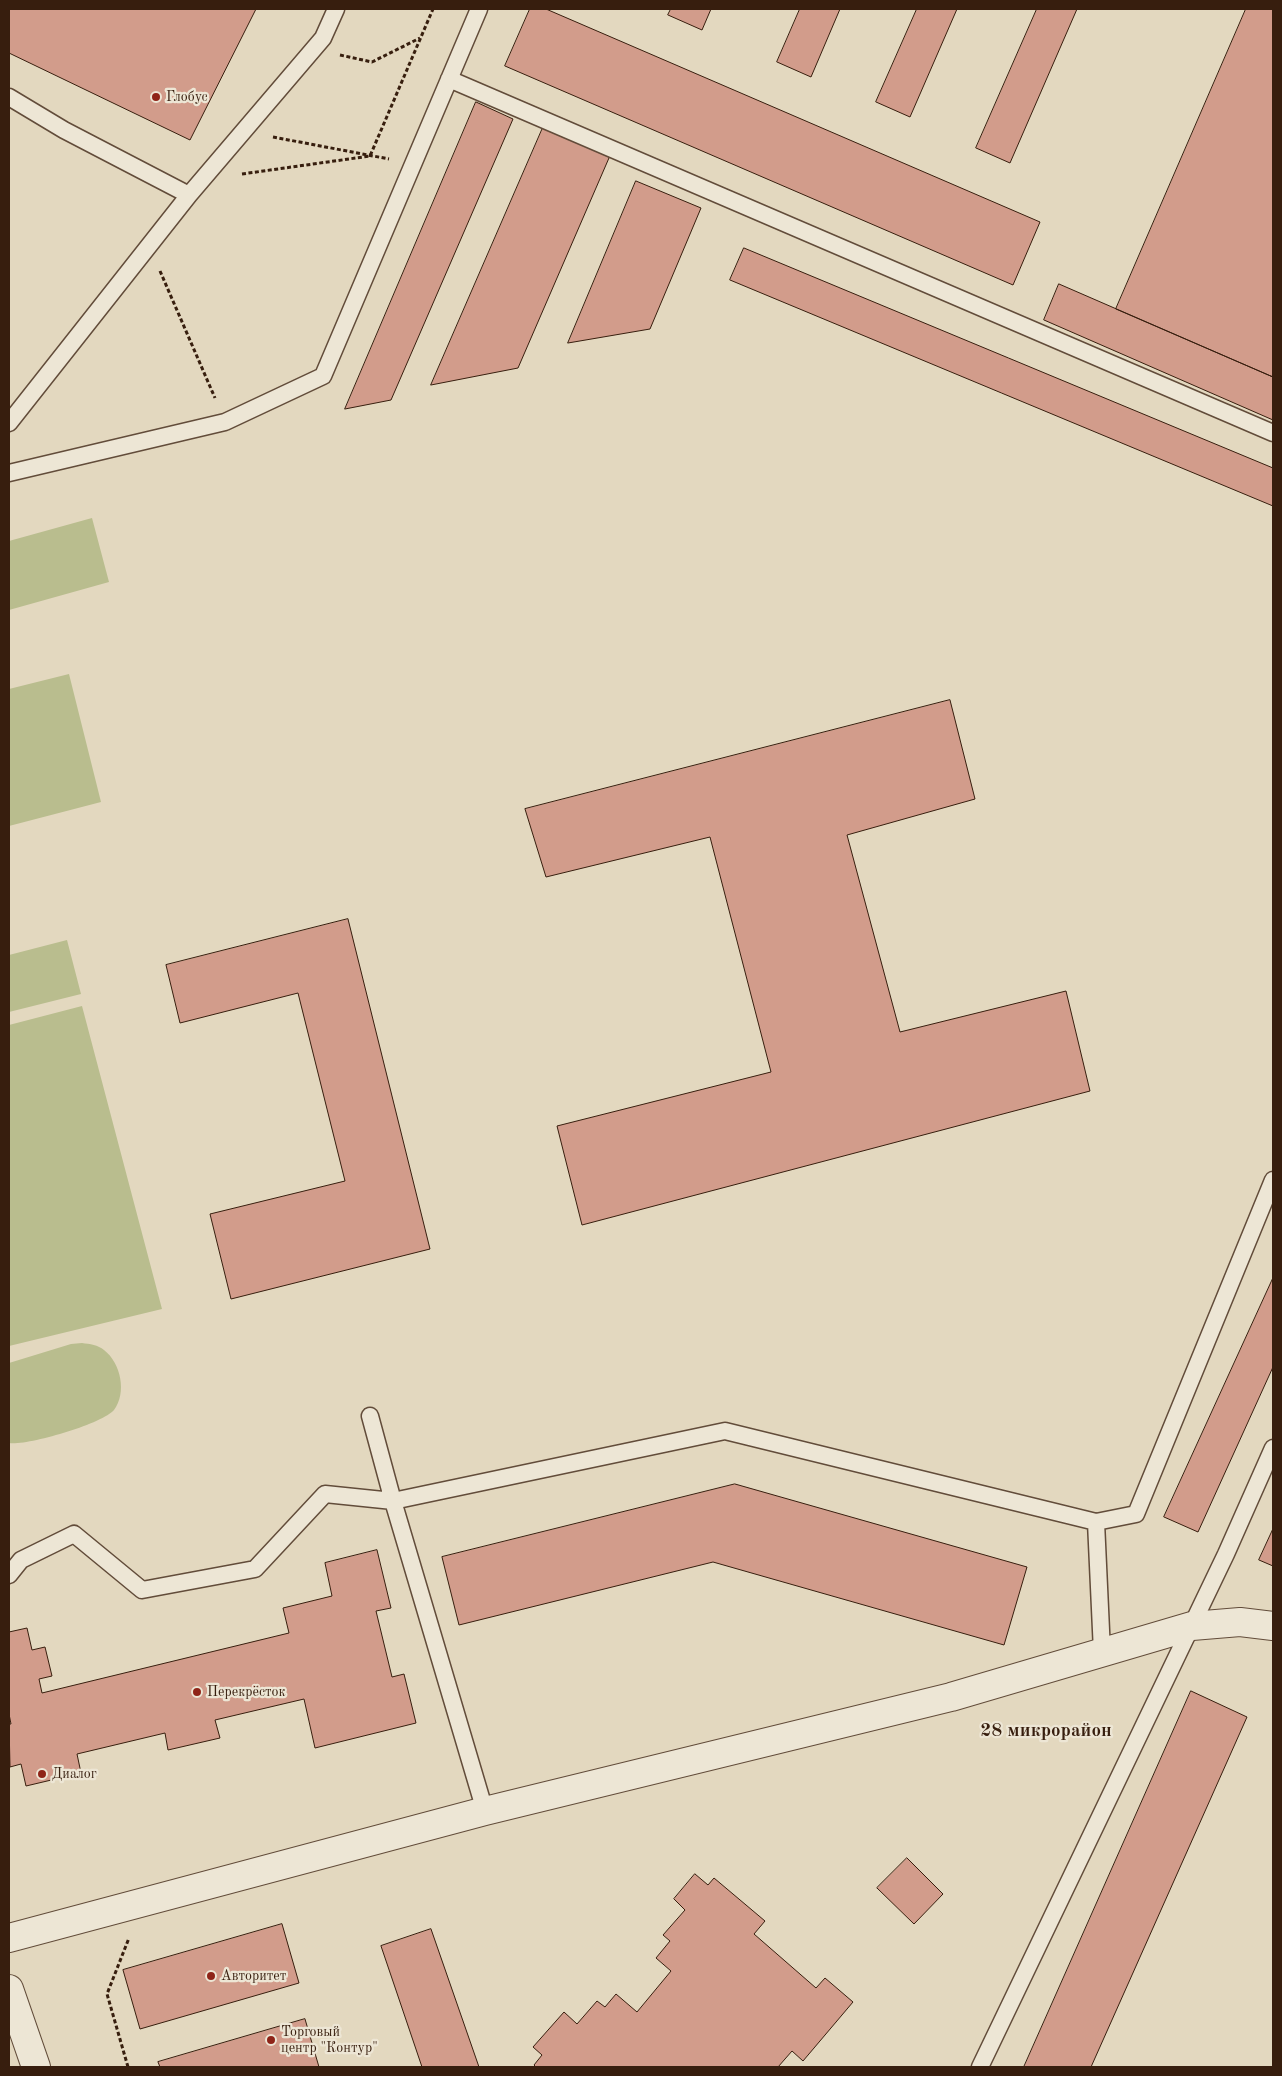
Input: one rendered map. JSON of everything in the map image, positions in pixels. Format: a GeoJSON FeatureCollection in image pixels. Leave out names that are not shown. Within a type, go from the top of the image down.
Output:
{"type":"FeatureCollection","features":[{"type":"Feature","properties":{"kind":"street"},"geometry":{"type":"LineString","coordinates":[[9,1938],[485,1811],[951,1697],[1192,1626],[1240,1622],[1273,1626]]}},
{"type":"Feature","properties":{"kind":"street"},"geometry":{"type":"LineString","coordinates":[[9,1989],[36,2067]]}},
{"type":"Feature","properties":{"kind":"lane"},"geometry":{"type":"LineString","coordinates":[[9,423],[189,195],[323,38],[336,9]]}},
{"type":"Feature","properties":{"kind":"lane"},"geometry":{"type":"LineString","coordinates":[[9,474],[225,422],[323,376],[478,9]]}},
{"type":"Feature","properties":{"kind":"lane"},"geometry":{"type":"LineString","coordinates":[[449,79],[1273,433]]}},
{"type":"Feature","properties":{"kind":"lane"},"geometry":{"type":"LineString","coordinates":[[9,97],[64,130],[189,195]]}},
{"type":"Feature","properties":{"kind":"lane"},"geometry":{"type":"LineString","coordinates":[[9,1575],[20,1560],[74,1534],[142,1590],[255,1569],[325,1494],[393,1501],[725,1431],[1096,1522],[1136,1514],[1273,1180]]}},
{"type":"Feature","properties":{"kind":"lane"},"geometry":{"type":"LineString","coordinates":[[370,1416],[393,1501],[485,1811]]}},
{"type":"Feature","properties":{"kind":"lane"},"geometry":{"type":"LineString","coordinates":[[980,2067],[1192,1626],[1273,1448]]}},
{"type":"Feature","properties":{"kind":"lane"},"geometry":{"type":"LineString","coordinates":[[1096,1522],[1102,1652]]}},
{"type":"Feature","properties":{"kind":"path"},"geometry":{"type":"LineString","coordinates":[[370,156],[433,9]]}},
{"type":"Feature","properties":{"kind":"path"},"geometry":{"type":"LineString","coordinates":[[313,49],[372,62],[421,37]]}},
{"type":"Feature","properties":{"kind":"path"},"geometry":{"type":"LineString","coordinates":[[244,131],[414,163]]}},
{"type":"Feature","properties":{"kind":"path"},"geometry":{"type":"LineString","coordinates":[[202,180],[370,156]]}},
{"type":"Feature","properties":{"kind":"path"},"geometry":{"type":"LineString","coordinates":[[149,245],[225,422]]}},
{"type":"Feature","properties":{"kind":"path"},"geometry":{"type":"LineString","coordinates":[[128,2067],[106,1994],[142,1903]]}},
{"type":"Feature","properties":{"kind":"green space"},"geometry":{"type":"Polygon","coordinates":[[[92,518],[109,582],[9,610],[9,541],[92,518]]]}},
{"type":"Feature","properties":{"kind":"green space"},"geometry":{"type":"Polygon","coordinates":[[[69,674],[101,802],[9,826],[9,689],[69,674]]]}},
{"type":"Feature","properties":{"kind":"green space"},"geometry":{"type":"Polygon","coordinates":[[[67,940],[81,994],[9,1012],[9,955],[67,940]]]}},
{"type":"Feature","properties":{"kind":"green space"},"geometry":{"type":"Polygon","coordinates":[[[82,1006],[162,1309],[9,1346],[9,1025],[82,1006]]]}},
{"type":"Feature","properties":{"kind":"green space"},"geometry":{"type":"Polygon","coordinates":[[[82,1343],[102,1348],[115,1362],[121,1387],[118,1403],[114,1410],[107,1416],[64,1433],[31,1441],[9,1443],[9,1363],[71,1344],[82,1343]]]}},
{"type":"Feature","properties":{"kind":"building","name":"Глобус"},"geometry":{"type":"Polygon","coordinates":[[[9,9],[256,9],[190,140],[9,53],[9,9]]]}},
{"type":"Feature","properties":{"kind":"building"},"geometry":{"type":"Polygon","coordinates":[[[530,9],[546,9],[1040,222],[1013,285],[505,66],[530,9]]]}},
{"type":"Feature","properties":{"kind":"building"},"geometry":{"type":"Polygon","coordinates":[[[671,9],[711,9],[702,30],[668,15],[671,9]]]}},
{"type":"Feature","properties":{"kind":"building"},"geometry":{"type":"Polygon","coordinates":[[[800,9],[840,9],[811,77],[777,62],[800,9]]]}},
{"type":"Feature","properties":{"kind":"building"},"geometry":{"type":"Polygon","coordinates":[[[917,9],[957,9],[910,117],[876,102],[917,9]]]}},
{"type":"Feature","properties":{"kind":"building"},"geometry":{"type":"Polygon","coordinates":[[[1037,9],[1077,9],[1010,163],[976,148],[1037,9]]]}},
{"type":"Feature","properties":{"kind":"building"},"geometry":{"type":"Polygon","coordinates":[[[1246,9],[1273,9],[1273,377],[1116,309],[1246,9]]]}},
{"type":"Feature","properties":{"kind":"building"},"geometry":{"type":"Polygon","coordinates":[[[476,102],[513,119],[391,400],[345,409],[476,102]]]}},
{"type":"Feature","properties":{"kind":"building"},"geometry":{"type":"Polygon","coordinates":[[[545,123],[612,151],[518,368],[431,385],[545,123]]]}},
{"type":"Feature","properties":{"kind":"building"},"geometry":{"type":"Polygon","coordinates":[[[636,181],[701,208],[650,329],[568,343],[636,181]]]}},
{"type":"Feature","properties":{"kind":"building"},"geometry":{"type":"Polygon","coordinates":[[[744,248],[1273,468],[1273,506],[730,280],[744,248]]]}},
{"type":"Feature","properties":{"kind":"building"},"geometry":{"type":"Polygon","coordinates":[[[1059,284],[1273,377],[1273,420],[1044,320],[1059,284]]]}},
{"type":"Feature","properties":{"kind":"building"},"geometry":{"type":"Polygon","coordinates":[[[950,700],[975,799],[847,835],[900,1032],[1066,991],[1090,1091],[582,1225],[557,1126],[771,1072],[710,837],[546,877],[525,809],[950,700]]]}},
{"type":"Feature","properties":{"kind":"building"},"geometry":{"type":"Polygon","coordinates":[[[348,919],[430,1249],[231,1299],[210,1214],[345,1181],[298,993],[180,1023],[166,965],[348,919]]]}},
{"type":"Feature","properties":{"kind":"building"},"geometry":{"type":"Polygon","coordinates":[[[1273,1278],[1273,1367],[1198,1532],[1164,1517],[1273,1278]]]}},
{"type":"Feature","properties":{"kind":"building"},"geometry":{"type":"Polygon","coordinates":[[[735,1484],[1027,1567],[1004,1645],[713,1562],[459,1625],[442,1557],[735,1484]]]}},
{"type":"Feature","properties":{"kind":"building"},"geometry":{"type":"Polygon","coordinates":[[[1273,1529],[1273,1566],[1259,1560],[1273,1529]]]}},
{"type":"Feature","properties":{"kind":"building"},"geometry":{"type":"Polygon","coordinates":[[[377,1550],[391,1608],[376,1611],[392,1677],[404,1674],[416,1723],[315,1748],[304,1699],[215,1720],[220,1738],[168,1750],[165,1733],[77,1754],[81,1773],[26,1786],[21,1764],[10,1767],[9,1632],[27,1628],[32,1650],[45,1647],[52,1676],[39,1679],[42,1693],[289,1633],[283,1608],[332,1596],[325,1563],[377,1550]]]}},
{"type":"Feature","properties":{"kind":"building"},"geometry":{"type":"Polygon","coordinates":[[[1191,1691],[1247,1717],[1091,2067],[1024,2067],[1191,1691]]]}},
{"type":"Feature","properties":{"kind":"building"},"geometry":{"type":"Polygon","coordinates":[[[907,1858],[943,1894],[914,1924],[877,1888],[907,1858]]]}},
{"type":"Feature","properties":{"kind":"building"},"geometry":{"type":"Polygon","coordinates":[[[695,1874],[708,1885],[714,1878],[765,1921],[754,1934],[816,1988],[825,1978],[853,2002],[803,2061],[792,2051],[778,2067],[536,2067],[534,2065],[542,2055],[533,2047],[564,2012],[577,2024],[597,2001],[605,2007],[616,1994],[637,2012],[671,1971],[656,1958],[670,1941],[663,1935],[685,1910],[674,1899],[695,1874]]]}},
{"type":"Feature","properties":{"kind":"building","name":"Авторитет"},"geometry":{"type":"Polygon","coordinates":[[[282,1924],[299,1983],[140,2029],[123,1970],[282,1924]]]}},
{"type":"Feature","properties":{"kind":"building"},"geometry":{"type":"Polygon","coordinates":[[[431,1929],[479,2067],[422,2067],[381,1946],[431,1929]]]}},
{"type":"Feature","properties":{"kind":"building","name":"Торговый центр \"Контур\""},"geometry":{"type":"Polygon","coordinates":[[[305,2019],[319,2067],[160,2067],[158,2062],[305,2019]]]}},
{"type":"Feature","properties":{"kind":"place","name":"Глобус"},"geometry":{"type":"Point","coordinates":[156,97]}},
{"type":"Feature","properties":{"kind":"place","name":"Перекрёсток"},"geometry":{"type":"Point","coordinates":[197,1692]}},
{"type":"Feature","properties":{"kind":"place","name":"Диалог"},"geometry":{"type":"Point","coordinates":[42,1774]}},
{"type":"Feature","properties":{"kind":"place","name":"Авторитет"},"geometry":{"type":"Point","coordinates":[211,1976]}},
{"type":"Feature","properties":{"kind":"place","name":"Торговый центр \"Контур\""},"geometry":{"type":"Point","coordinates":[271,2040]}},
{"type":"Feature","properties":{"kind":"district","name":"28 микрорайон"},"geometry":{"type":"Point","coordinates":[1046,1731]}}]}
